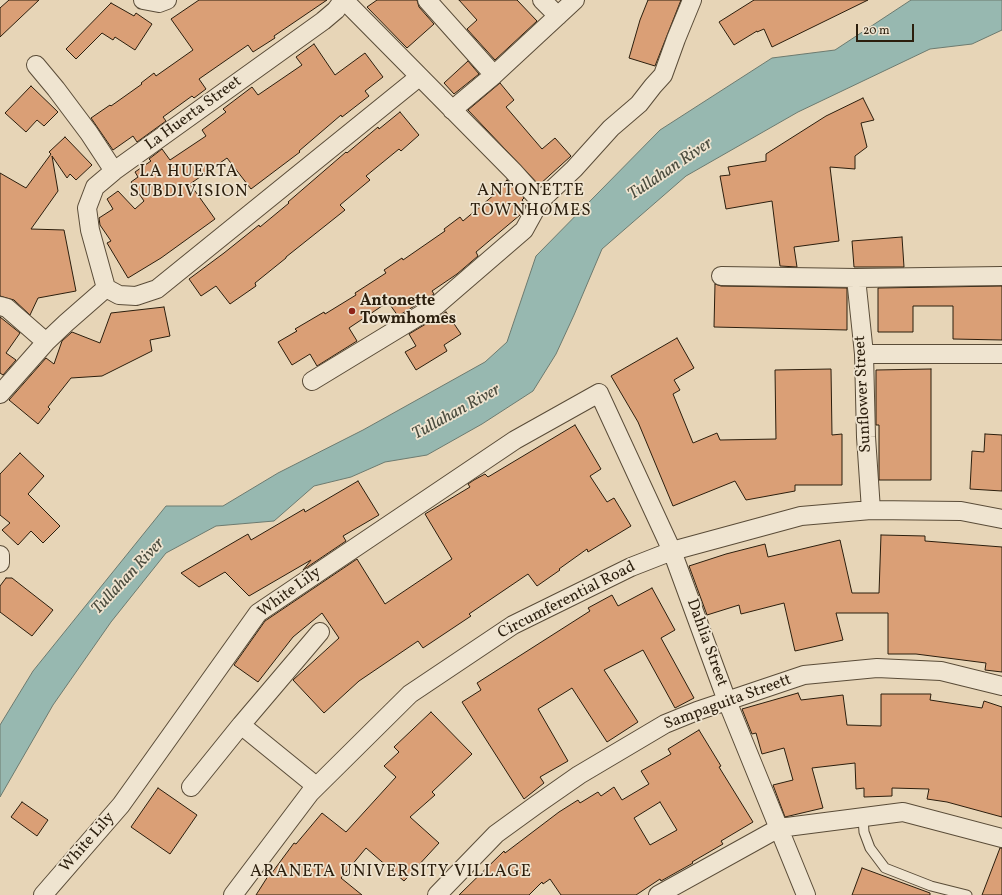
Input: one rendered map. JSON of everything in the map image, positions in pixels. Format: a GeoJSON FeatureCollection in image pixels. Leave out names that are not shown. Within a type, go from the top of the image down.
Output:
{"type":"FeatureCollection","features":[{"type":"Feature","properties":{"kind":"street"},"geometry":{"type":"LineString","coordinates":[[144,1],[159,3],[167,0]]}},
{"type":"Feature","properties":{"kind":"street"},"geometry":{"type":"LineString","coordinates":[[344,0],[513,171],[540,201]]}},
{"type":"Feature","properties":{"kind":"street","name":"La Huerta Street"},"geometry":{"type":"LineString","coordinates":[[106,288],[90,230],[87,208],[95,187],[114,171],[323,22],[344,0]]}},
{"type":"Feature","properties":{"kind":"street"},"geometry":{"type":"LineString","coordinates":[[427,0],[494,75]]}},
{"type":"Feature","properties":{"kind":"street"},"geometry":{"type":"LineString","coordinates":[[542,0],[558,16]]}},
{"type":"Feature","properties":{"kind":"street"},"geometry":{"type":"LineString","coordinates":[[452,110],[494,75],[575,0]]}},
{"type":"Feature","properties":{"kind":"street"},"geometry":{"type":"LineString","coordinates":[[312,381],[437,305],[524,230],[540,201],[574,169],[611,128],[639,104],[652,86],[664,75],[676,39],[693,1]]}},
{"type":"Feature","properties":{"kind":"street"},"geometry":{"type":"LineString","coordinates":[[36,65],[89,133],[114,171]]}},
{"type":"Feature","properties":{"kind":"street"},"geometry":{"type":"LineString","coordinates":[[0,394],[46,342],[106,288],[119,296],[136,296],[157,289],[419,77]]}},
{"type":"Feature","properties":{"kind":"street"},"geometry":{"type":"LineString","coordinates":[[721,276],[856,278],[1002,276]]}},
{"type":"Feature","properties":{"kind":"street","name":"Sunflower Street"},"geometry":{"type":"LineString","coordinates":[[856,278],[864,354],[866,437],[871,510]]}},
{"type":"Feature","properties":{"kind":"street"},"geometry":{"type":"LineString","coordinates":[[0,306],[6,308],[46,342]]}},
{"type":"Feature","properties":{"kind":"street"},"geometry":{"type":"LineString","coordinates":[[864,354],[1002,354]]}},
{"type":"Feature","properties":{"kind":"street","name":"Dahlia Street"},"geometry":{"type":"LineString","coordinates":[[599,393],[672,551],[727,701],[806,895]]}},
{"type":"Feature","properties":{"kind":"street","name":"White Lily"},"geometry":{"type":"LineString","coordinates":[[43,895],[121,805],[258,613],[515,440],[599,393]]}},
{"type":"Feature","properties":{"kind":"street","name":"Circumferential Road"},"geometry":{"type":"LineString","coordinates":[[233,895],[316,786],[410,694],[506,630],[631,567],[672,551],[801,516],[871,510],[961,511],[1002,519]]}},
{"type":"Feature","properties":{"kind":"street"},"geometry":{"type":"LineString","coordinates":[[0,555],[0,563]]}},
{"type":"Feature","properties":{"kind":"street"},"geometry":{"type":"LineString","coordinates":[[190,787],[320,632]]}},
{"type":"Feature","properties":{"kind":"street","name":"Sampaguita Streett"},"geometry":{"type":"LineString","coordinates":[[437,895],[496,834],[579,775],[665,724],[727,701],[804,675],[876,668],[940,671],[1002,686]]}},
{"type":"Feature","properties":{"kind":"street"},"geometry":{"type":"LineString","coordinates":[[241,725],[316,786]]}},
{"type":"Feature","properties":{"kind":"street"},"geometry":{"type":"LineString","coordinates":[[658,895],[779,828],[903,812],[1002,838]]}},
{"type":"Feature","properties":{"kind":"lane"},"geometry":{"type":"LineString","coordinates":[[863,818],[864,832],[870,848],[885,868],[930,886],[967,895]]}},
{"type":"Feature","properties":{"kind":"water","name":"Tullahan River"},"geometry":{"type":"Polygon","coordinates":[[[911,0],[1002,0],[1002,30],[972,44],[930,49],[798,112],[686,176],[602,249],[556,354],[533,391],[482,424],[427,455],[385,462],[351,477],[314,486],[274,521],[216,526],[166,553],[111,622],[53,705],[0,797],[0,725],[33,671],[166,506],[223,506],[278,473],[363,430],[485,362],[507,342],[536,256],[660,130],[772,58],[835,50],[911,0]]]}},
{"type":"Feature","properties":{"kind":"building"},"geometry":{"type":"Polygon","coordinates":[[[9,0],[39,0],[0,37],[0,8],[9,0]]]}},
{"type":"Feature","properties":{"kind":"building"},"geometry":{"type":"Polygon","coordinates":[[[199,0],[327,0],[253,52],[248,45],[199,79],[206,89],[194,98],[192,96],[163,117],[166,121],[137,142],[133,136],[113,150],[91,118],[142,84],[141,83],[154,73],[156,76],[193,50],[171,19],[199,0]]]}},
{"type":"Feature","properties":{"kind":"building"},"geometry":{"type":"Polygon","coordinates":[[[377,0],[417,0],[419,7],[434,24],[407,48],[367,7],[377,0]]]}},
{"type":"Feature","properties":{"kind":"building"},"geometry":{"type":"Polygon","coordinates":[[[459,0],[517,0],[537,21],[495,60],[467,29],[477,20],[459,0]]]}},
{"type":"Feature","properties":{"kind":"building"},"geometry":{"type":"Polygon","coordinates":[[[648,0],[681,0],[655,66],[629,58],[640,20],[648,0]]]}},
{"type":"Feature","properties":{"kind":"building"},"geometry":{"type":"Polygon","coordinates":[[[754,0],[868,0],[772,47],[764,29],[757,31],[734,45],[719,22],[754,0]]]}},
{"type":"Feature","properties":{"kind":"building"},"geometry":{"type":"Polygon","coordinates":[[[111,3],[134,16],[136,13],[152,24],[135,50],[115,37],[113,40],[102,33],[76,59],[66,49],[111,3]]]}},
{"type":"Feature","properties":{"kind":"building"},"geometry":{"type":"Polygon","coordinates":[[[314,44],[335,75],[365,53],[383,77],[365,91],[369,96],[342,117],[341,115],[299,151],[300,152],[251,189],[227,158],[190,184],[215,219],[161,258],[128,278],[107,243],[111,241],[100,225],[99,218],[113,209],[107,199],[118,191],[135,209],[144,201],[131,182],[138,177],[135,172],[151,161],[149,159],[162,149],[170,160],[206,136],[202,130],[226,112],[223,109],[252,87],[258,95],[302,65],[296,57],[314,44]]]}},
{"type":"Feature","properties":{"kind":"building"},"geometry":{"type":"Polygon","coordinates":[[[468,61],[479,74],[454,94],[444,83],[468,61]]]}},
{"type":"Feature","properties":{"kind":"building"},"geometry":{"type":"Polygon","coordinates":[[[500,83],[514,100],[506,107],[542,149],[555,138],[571,156],[539,185],[468,110],[500,83]]]}},
{"type":"Feature","properties":{"kind":"building"},"geometry":{"type":"Polygon","coordinates":[[[31,86],[58,112],[44,126],[37,120],[26,132],[5,113],[31,86]]]}},
{"type":"Feature","properties":{"kind":"building"},"geometry":{"type":"Polygon","coordinates":[[[863,98],[874,120],[861,123],[867,147],[855,156],[855,169],[830,167],[839,241],[794,247],[797,267],[780,266],[772,201],[726,209],[720,176],[730,175],[728,167],[766,161],[766,154],[826,116],[863,98]]]}},
{"type":"Feature","properties":{"kind":"building"},"geometry":{"type":"Polygon","coordinates":[[[400,112],[419,135],[401,151],[399,149],[366,176],[370,180],[340,205],[345,210],[255,283],[256,286],[230,304],[216,286],[201,296],[189,279],[259,225],[260,227],[346,152],[347,153],[378,127],[379,129],[400,112]]]}},
{"type":"Feature","properties":{"kind":"building"},"geometry":{"type":"Polygon","coordinates":[[[65,137],[92,165],[76,180],[70,174],[67,178],[52,156],[58,191],[31,229],[64,230],[76,291],[38,298],[30,315],[14,300],[0,296],[0,173],[26,188],[51,154],[49,152],[65,137]]]}},
{"type":"Feature","properties":{"kind":"building"},"geometry":{"type":"Polygon","coordinates":[[[507,180],[524,198],[522,200],[526,205],[520,215],[476,252],[478,256],[457,274],[432,291],[434,294],[398,316],[388,302],[349,328],[357,341],[317,366],[310,354],[292,365],[278,342],[297,331],[295,329],[324,312],[325,314],[356,295],[355,293],[386,273],[384,270],[402,258],[403,260],[445,231],[444,229],[460,217],[463,221],[495,194],[494,192],[507,180]]]}},
{"type":"Feature","properties":{"kind":"building"},"geometry":{"type":"Polygon","coordinates":[[[902,237],[904,267],[854,267],[852,241],[902,237]]]}},
{"type":"Feature","properties":{"kind":"building"},"geometry":{"type":"Polygon","coordinates":[[[715,284],[721,286],[847,288],[847,330],[714,327],[715,284]]]}},
{"type":"Feature","properties":{"kind":"building"},"geometry":{"type":"Polygon","coordinates":[[[1002,286],[1002,340],[953,339],[953,306],[913,306],[913,332],[878,332],[878,288],[1002,286]]]}},
{"type":"Feature","properties":{"kind":"building"},"geometry":{"type":"Polygon","coordinates":[[[164,307],[170,336],[150,340],[152,351],[102,376],[71,378],[48,407],[50,409],[38,424],[9,400],[46,358],[54,364],[62,341],[72,332],[100,343],[111,313],[164,307]]]}},
{"type":"Feature","properties":{"kind":"building"},"geometry":{"type":"Polygon","coordinates":[[[446,312],[461,334],[444,345],[447,351],[416,370],[405,352],[416,346],[409,334],[446,312]]]}},
{"type":"Feature","properties":{"kind":"building"},"geometry":{"type":"Polygon","coordinates":[[[0,317],[20,333],[6,353],[16,360],[3,375],[0,373],[0,317]]]}},
{"type":"Feature","properties":{"kind":"building"},"geometry":{"type":"Polygon","coordinates":[[[677,338],[694,368],[674,380],[680,390],[673,394],[693,443],[717,433],[720,440],[776,439],[775,370],[831,369],[832,435],[842,434],[842,485],[795,485],[795,491],[746,500],[735,481],[673,506],[638,422],[611,376],[677,338]]]}},
{"type":"Feature","properties":{"kind":"building"},"geometry":{"type":"Polygon","coordinates":[[[931,369],[931,480],[879,480],[879,425],[876,425],[876,370],[931,369]]]}},
{"type":"Feature","properties":{"kind":"building"},"geometry":{"type":"Polygon","coordinates":[[[575,425],[601,469],[590,476],[607,502],[614,498],[631,526],[588,552],[587,549],[537,586],[528,574],[469,614],[471,616],[423,648],[418,641],[359,681],[324,713],[293,680],[339,638],[322,613],[293,637],[258,682],[234,665],[265,621],[357,559],[385,604],[452,559],[425,514],[470,487],[468,484],[474,480],[485,474],[488,477],[575,425]]]}},
{"type":"Feature","properties":{"kind":"building"},"geometry":{"type":"Polygon","coordinates":[[[985,434],[1002,435],[1002,491],[970,489],[972,451],[984,452],[985,434]]]}},
{"type":"Feature","properties":{"kind":"building"},"geometry":{"type":"Polygon","coordinates":[[[20,453],[44,476],[28,494],[60,526],[43,543],[31,531],[18,545],[2,530],[10,523],[0,515],[0,474],[20,453]]]}},
{"type":"Feature","properties":{"kind":"building"},"geometry":{"type":"Polygon","coordinates":[[[358,481],[379,515],[343,536],[346,541],[303,570],[311,560],[249,596],[225,572],[199,587],[181,573],[248,534],[251,540],[304,509],[305,512],[358,481]]]}},
{"type":"Feature","properties":{"kind":"building"},"geometry":{"type":"Polygon","coordinates":[[[881,535],[925,536],[925,541],[1002,547],[1002,672],[985,670],[986,663],[916,654],[888,654],[888,613],[836,613],[843,640],[795,651],[784,603],[741,614],[739,605],[707,615],[689,566],[726,554],[765,544],[768,557],[840,540],[852,593],[879,593],[881,535]]]}},
{"type":"Feature","properties":{"kind":"building"},"geometry":{"type":"Polygon","coordinates":[[[6,578],[12,578],[53,610],[32,636],[0,612],[0,586],[6,578]]]}},
{"type":"Feature","properties":{"kind":"building"},"geometry":{"type":"Polygon","coordinates":[[[652,588],[675,630],[661,638],[694,698],[675,708],[643,650],[604,670],[638,722],[607,742],[572,688],[538,709],[568,761],[540,777],[544,783],[524,799],[462,702],[481,690],[477,683],[590,611],[588,608],[612,595],[618,606],[652,588]]]}},
{"type":"Feature","properties":{"kind":"building"},"geometry":{"type":"Polygon","coordinates":[[[798,693],[801,700],[843,695],[847,725],[881,726],[881,694],[931,694],[930,700],[982,708],[984,701],[1002,707],[1002,817],[947,802],[927,799],[929,789],[892,788],[892,796],[864,797],[864,788],[856,789],[855,763],[812,768],[823,808],[785,817],[773,785],[793,780],[784,748],[762,754],[756,733],[752,734],[742,709],[798,693]]]}},
{"type":"Feature","properties":{"kind":"building"},"geometry":{"type":"Polygon","coordinates":[[[431,712],[472,754],[432,792],[435,795],[410,817],[439,843],[404,881],[366,848],[341,878],[362,895],[256,895],[270,873],[271,874],[294,843],[296,844],[322,813],[346,832],[396,777],[384,766],[399,752],[394,747],[431,712]]]}},
{"type":"Feature","properties":{"kind":"building"},"geometry":{"type":"Polygon","coordinates":[[[699,730],[721,766],[719,767],[753,822],[721,841],[723,844],[692,862],[693,863],[661,881],[660,879],[636,895],[561,895],[550,879],[543,884],[542,882],[529,895],[459,895],[504,851],[505,853],[559,812],[578,800],[580,803],[598,792],[601,796],[614,787],[622,800],[649,784],[641,771],[671,754],[668,749],[699,730]],[[660,802],[634,818],[650,845],[677,830],[660,802]]]}},
{"type":"Feature","properties":{"kind":"building"},"geometry":{"type":"Polygon","coordinates":[[[158,788],[197,815],[170,854],[131,827],[158,788]]]}},
{"type":"Feature","properties":{"kind":"building"},"geometry":{"type":"Polygon","coordinates":[[[22,802],[48,820],[37,836],[11,817],[22,802]]]}},
{"type":"Feature","properties":{"kind":"building"},"geometry":{"type":"Polygon","coordinates":[[[1000,848],[1002,848],[1002,895],[982,895],[1000,848]]]}},
{"type":"Feature","properties":{"kind":"building"},"geometry":{"type":"Polygon","coordinates":[[[862,868],[930,893],[930,895],[852,895],[862,868]]]}},
{"type":"Feature","properties":{"kind":"place","name":"Antonette Towmhomes"},"geometry":{"type":"Point","coordinates":[352,311]}},
{"type":"Feature","properties":{"kind":"district","name":"LA HUERTA SUBDIVISION"},"geometry":{"type":"Point","coordinates":[189,183]}},
{"type":"Feature","properties":{"kind":"district","name":"ANTONETTE TOWNHOMES"},"geometry":{"type":"Point","coordinates":[531,202]}},
{"type":"Feature","properties":{"kind":"district","name":"ARANETA UNIVERSITY VILLAGE"},"geometry":{"type":"Point","coordinates":[391,873]}}]}
